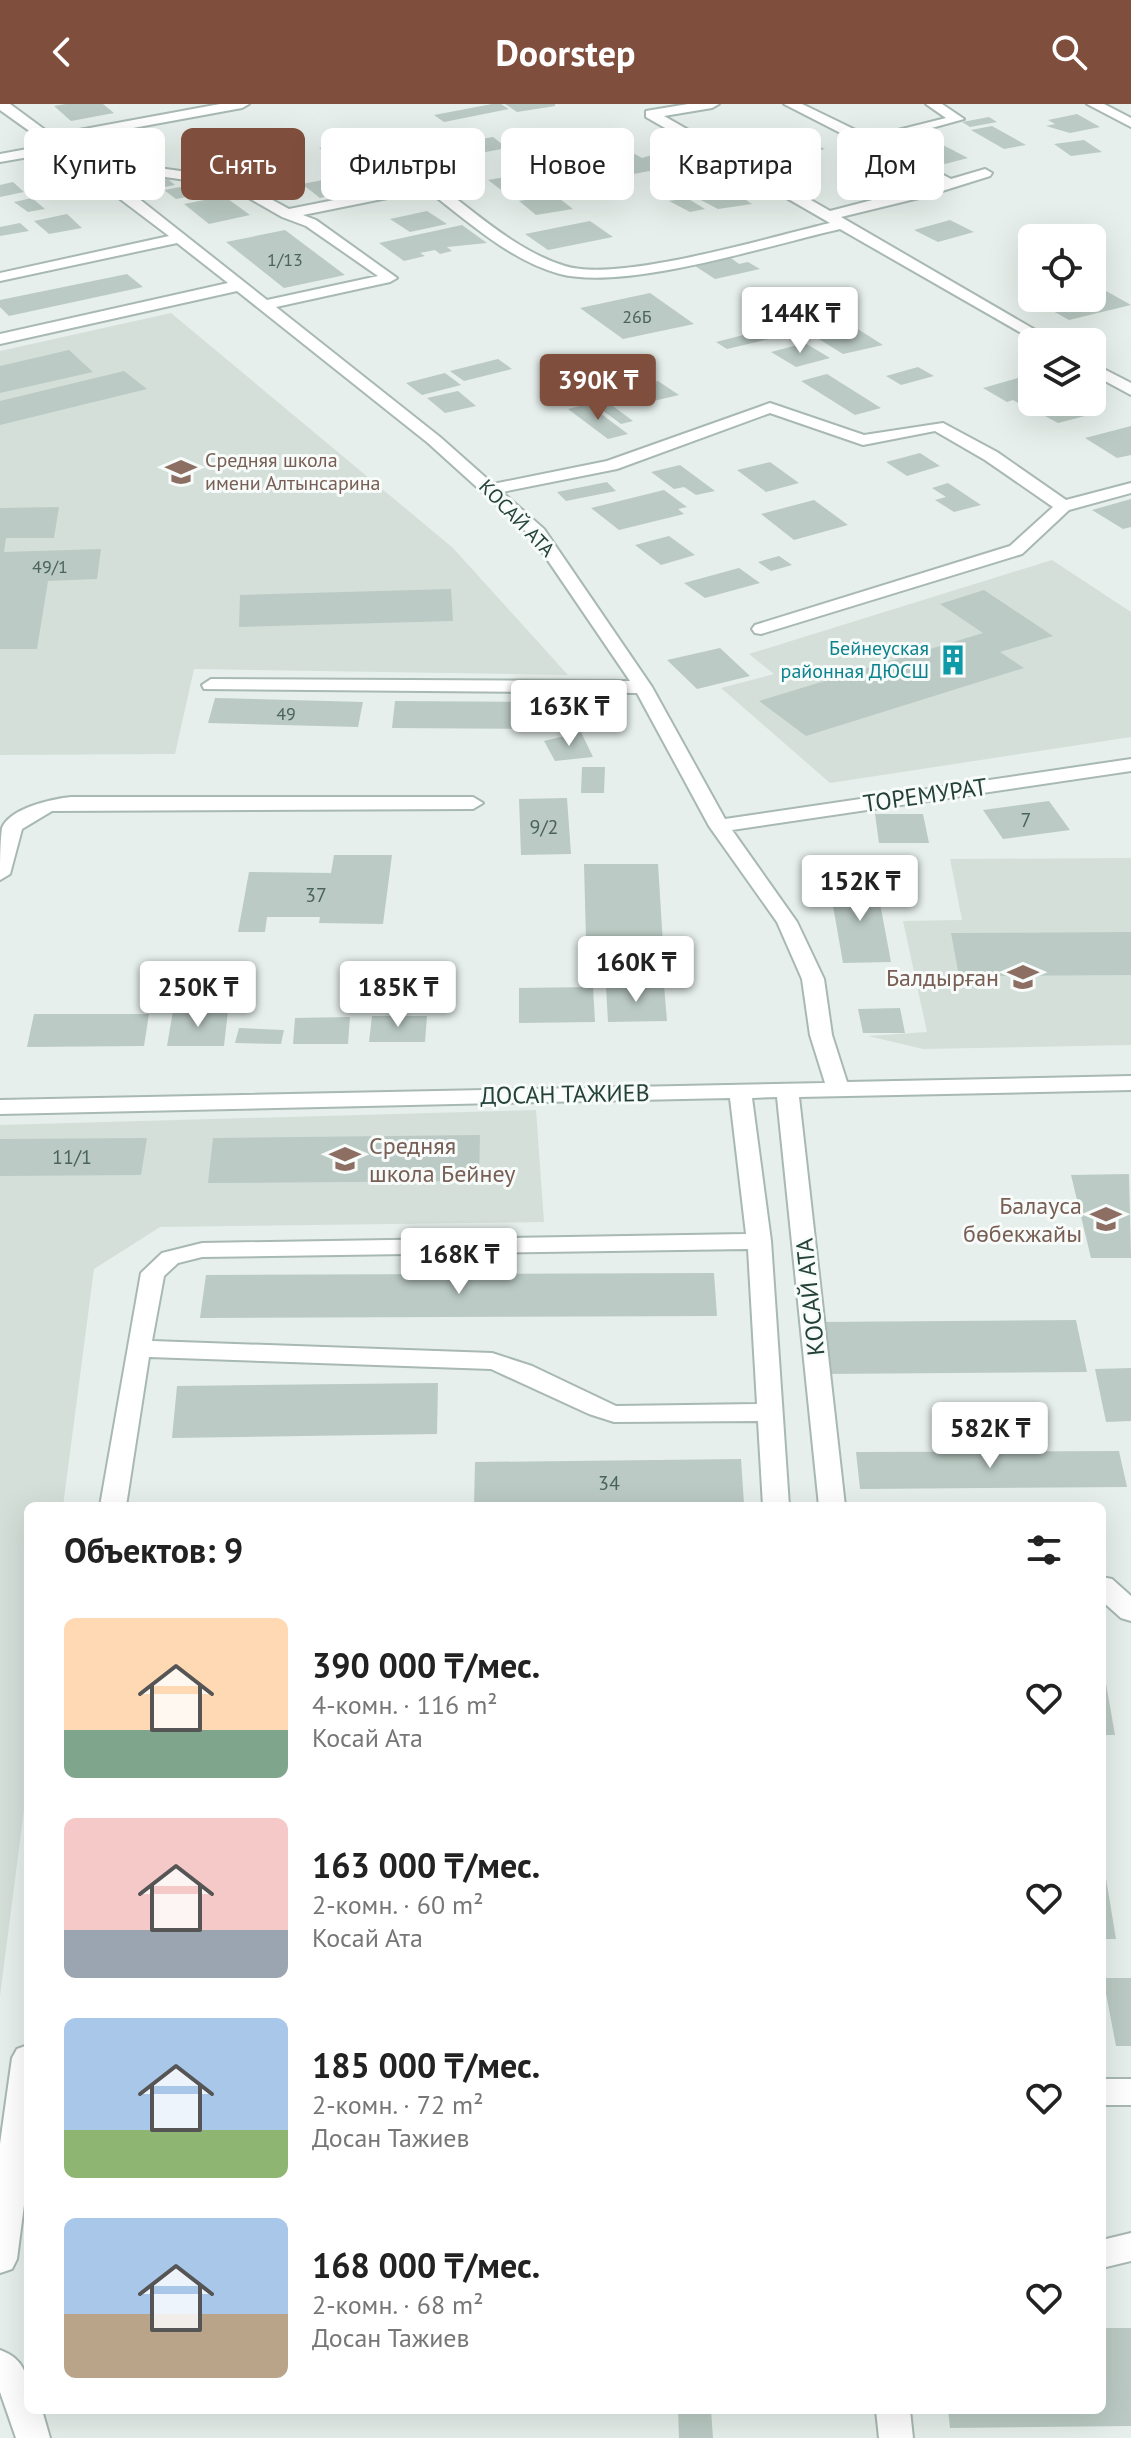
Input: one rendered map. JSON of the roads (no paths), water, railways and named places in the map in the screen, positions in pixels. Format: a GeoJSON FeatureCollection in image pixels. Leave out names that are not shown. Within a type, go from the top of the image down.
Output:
{"type":"FeatureCollection","features":[{"type":"Feature","properties":{"kind":"street","name":"КОСАЙ АТА"},"geometry":{"type":"LineString","coordinates":[[1,104],[35,128]]}},
{"type":"Feature","properties":{"kind":"street"},"geometry":{"type":"LineString","coordinates":[[128,128],[242,104]]}},
{"type":"Feature","properties":{"kind":"street"},"geometry":{"type":"LineString","coordinates":[[712,104],[651,114],[1024,328]]}},
{"type":"Feature","properties":{"kind":"street"},"geometry":{"type":"LineString","coordinates":[[791,104],[841,128]]}},
{"type":"Feature","properties":{"kind":"street"},"geometry":{"type":"LineString","coordinates":[[921,128],[957,119],[933,104]]}},
{"type":"Feature","properties":{"kind":"street"},"geometry":{"type":"LineString","coordinates":[[1094,104],[1131,123]]}},
{"type":"Feature","properties":{"kind":"street"},"geometry":{"type":"LineString","coordinates":[[0,158],[24,152]]}},
{"type":"Feature","properties":{"kind":"street"},"geometry":{"type":"LineString","coordinates":[[165,173],[232,182],[287,214],[311,223],[390,278],[266,305]]}},
{"type":"Feature","properties":{"kind":"street"},"geometry":{"type":"LineString","coordinates":[[828,216],[985,173]]}},
{"type":"Feature","properties":{"kind":"street"},"geometry":{"type":"LineString","coordinates":[[944,181],[950,185]]}},
{"type":"Feature","properties":{"kind":"street","name":"КОСАЙ АТА"},"geometry":{"type":"LineString","coordinates":[[132,200],[493,489],[538,533],[643,687],[719,826],[787,922],[813,979],[821,1035],[838,1088]]}},
{"type":"Feature","properties":{"kind":"street"},"geometry":{"type":"LineString","coordinates":[[287,214],[356,200]]}},
{"type":"Feature","properties":{"kind":"street"},"geometry":{"type":"LineString","coordinates":[[449,200],[501,238],[565,272],[627,273],[842,224]]}},
{"type":"Feature","properties":{"kind":"street"},"geometry":{"type":"LineString","coordinates":[[0,277],[181,238]]}},
{"type":"Feature","properties":{"kind":"street"},"geometry":{"type":"LineString","coordinates":[[0,339],[241,285]]}},
{"type":"Feature","properties":{"kind":"street"},"geometry":{"type":"LineString","coordinates":[[1106,376],[1131,390]]}},
{"type":"Feature","properties":{"kind":"street"},"geometry":{"type":"LineString","coordinates":[[493,489],[611,465],[770,408],[863,440],[937,426],[991,456],[1063,506]]}},
{"type":"Feature","properties":{"kind":"street"},"geometry":{"type":"LineString","coordinates":[[761,629],[1016,550],[1063,506],[1131,488]]}},
{"type":"Feature","properties":{"kind":"street"},"geometry":{"type":"LineString","coordinates":[[211,685],[643,687]]}},
{"type":"Feature","properties":{"kind":"street","name":"ТОРЕМУРАТ"},"geometry":{"type":"LineString","coordinates":[[719,826],[1131,765]]}},
{"type":"Feature","properties":{"kind":"street"},"geometry":{"type":"LineString","coordinates":[[0,874],[13,826],[47,806],[71,803],[473,803]]}},
{"type":"Feature","properties":{"kind":"street","name":"ДОСАН ТАЖИЕВ"},"geometry":{"type":"LineString","coordinates":[[0,1107],[1131,1083]]}},
{"type":"Feature","properties":{"kind":"street","name":"КОСАЙ АТА"},"geometry":{"type":"LineString","coordinates":[[787,1089],[832,1502]]}},
{"type":"Feature","properties":{"kind":"street","name":"КОСАЙ АТА"},"geometry":{"type":"LineString","coordinates":[[740,1090],[759,1241],[776,1502]]}},
{"type":"Feature","properties":{"kind":"street"},"geometry":{"type":"LineString","coordinates":[[114,1502],[153,1273],[170,1258],[202,1250],[759,1241]]}},
{"type":"Feature","properties":{"kind":"street"},"geometry":{"type":"LineString","coordinates":[[138,1349],[492,1361],[531,1373],[598,1409],[614,1414],[769,1412]]}},
{"type":"Feature","properties":{"kind":"street"},"geometry":{"type":"LineString","coordinates":[[1106,1589],[1131,1611]]}},
{"type":"Feature","properties":{"kind":"street"},"geometry":{"type":"LineString","coordinates":[[1106,2092],[1131,2092]]}},
{"type":"Feature","properties":{"kind":"street"},"geometry":{"type":"LineString","coordinates":[[0,2259],[24,2104]]}},
{"type":"Feature","properties":{"kind":"street"},"geometry":{"type":"LineString","coordinates":[[1106,2253],[1131,2247]]}},
{"type":"Feature","properties":{"kind":"street"},"geometry":{"type":"LineString","coordinates":[[0,2365],[20,2392],[24,2406]]}},
{"type":"Feature","properties":{"kind":"street"},"geometry":{"type":"LineString","coordinates":[[26,2414],[33,2438]]}},
{"type":"Feature","properties":{"kind":"street"},"geometry":{"type":"LineString","coordinates":[[893,2414],[896,2438]]}},
{"type":"Feature","properties":{"kind":"place","name":"Средняя школа имени Алтынсарина"},"geometry":{"type":"Point","coordinates":[181,472]}},
{"type":"Feature","properties":{"kind":"place","name":"Бейнеуская районная ДЮСШ"},"geometry":{"type":"Point","coordinates":[953,660]}},
{"type":"Feature","properties":{"kind":"place","name":"Балдырған"},"geometry":{"type":"Point","coordinates":[1023,977]}},
{"type":"Feature","properties":{"kind":"place","name":"Средняя школа Бейнеу"},"geometry":{"type":"Point","coordinates":[345,1159]}},
{"type":"Feature","properties":{"kind":"place","name":"Балауса бөбекжайы"},"geometry":{"type":"Point","coordinates":[1106,1219]}}]}
